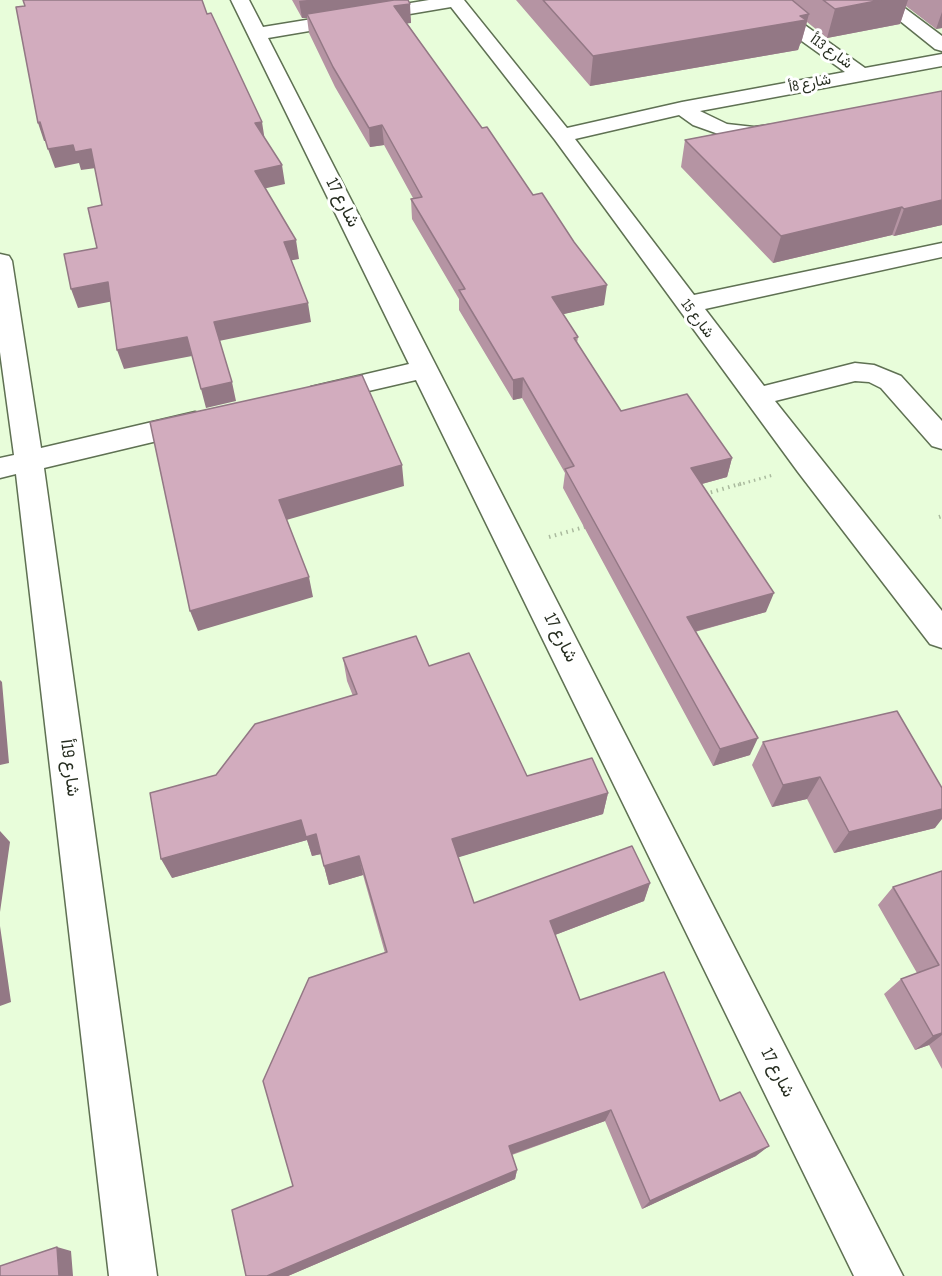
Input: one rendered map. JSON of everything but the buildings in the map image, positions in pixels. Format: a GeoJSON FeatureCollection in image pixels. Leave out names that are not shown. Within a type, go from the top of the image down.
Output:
{"type":"FeatureCollection","features":[{"type":"Feature","properties":{"kind":"street","name":"شارع 17"},"geometry":{"type":"LineString","coordinates":[[240,0],[879,1276]]}},
{"type":"Feature","properties":{"kind":"street","name":"شارع 13أ"},"geometry":{"type":"LineString","coordinates":[[765,0],[799,30],[815,50],[853,77]]}},
{"type":"Feature","properties":{"kind":"street"},"geometry":{"type":"LineString","coordinates":[[883,0],[942,45]]}},
{"type":"Feature","properties":{"kind":"street"},"geometry":{"type":"LineString","coordinates":[[257,34],[456,1]]}},
{"type":"Feature","properties":{"kind":"street","name":"شارع 15"},"geometry":{"type":"LineString","coordinates":[[456,1],[557,130],[808,465],[942,634]]}},
{"type":"Feature","properties":{"kind":"street","name":"شارع 8أ"},"geometry":{"type":"LineString","coordinates":[[557,130],[942,60]]}},
{"type":"Feature","properties":{"kind":"street"},"geometry":{"type":"LineString","coordinates":[[680,109],[700,121],[734,132],[764,132],[798,126]]}},
{"type":"Feature","properties":{"kind":"street"},"geometry":{"type":"LineString","coordinates":[[686,305],[942,250]]}},
{"type":"Feature","properties":{"kind":"street","name":"شارع 19أ"},"geometry":{"type":"LineString","coordinates":[[1,269],[15,465],[133,1276]]}},
{"type":"Feature","properties":{"kind":"street"},"geometry":{"type":"LineString","coordinates":[[297,399],[425,369]]}},
{"type":"Feature","properties":{"kind":"street"},"geometry":{"type":"LineString","coordinates":[[757,397],[855,372],[883,377],[891,382],[942,439]]}},
{"type":"Feature","properties":{"kind":"street"},"geometry":{"type":"LineString","coordinates":[[15,465],[215,418]]}},
{"type":"Feature","properties":{"kind":"path"},"geometry":{"type":"LineString","coordinates":[[695,496],[808,465]]}},
{"type":"Feature","properties":{"kind":"path"},"geometry":{"type":"LineString","coordinates":[[514,546],[593,524]]}}]}
